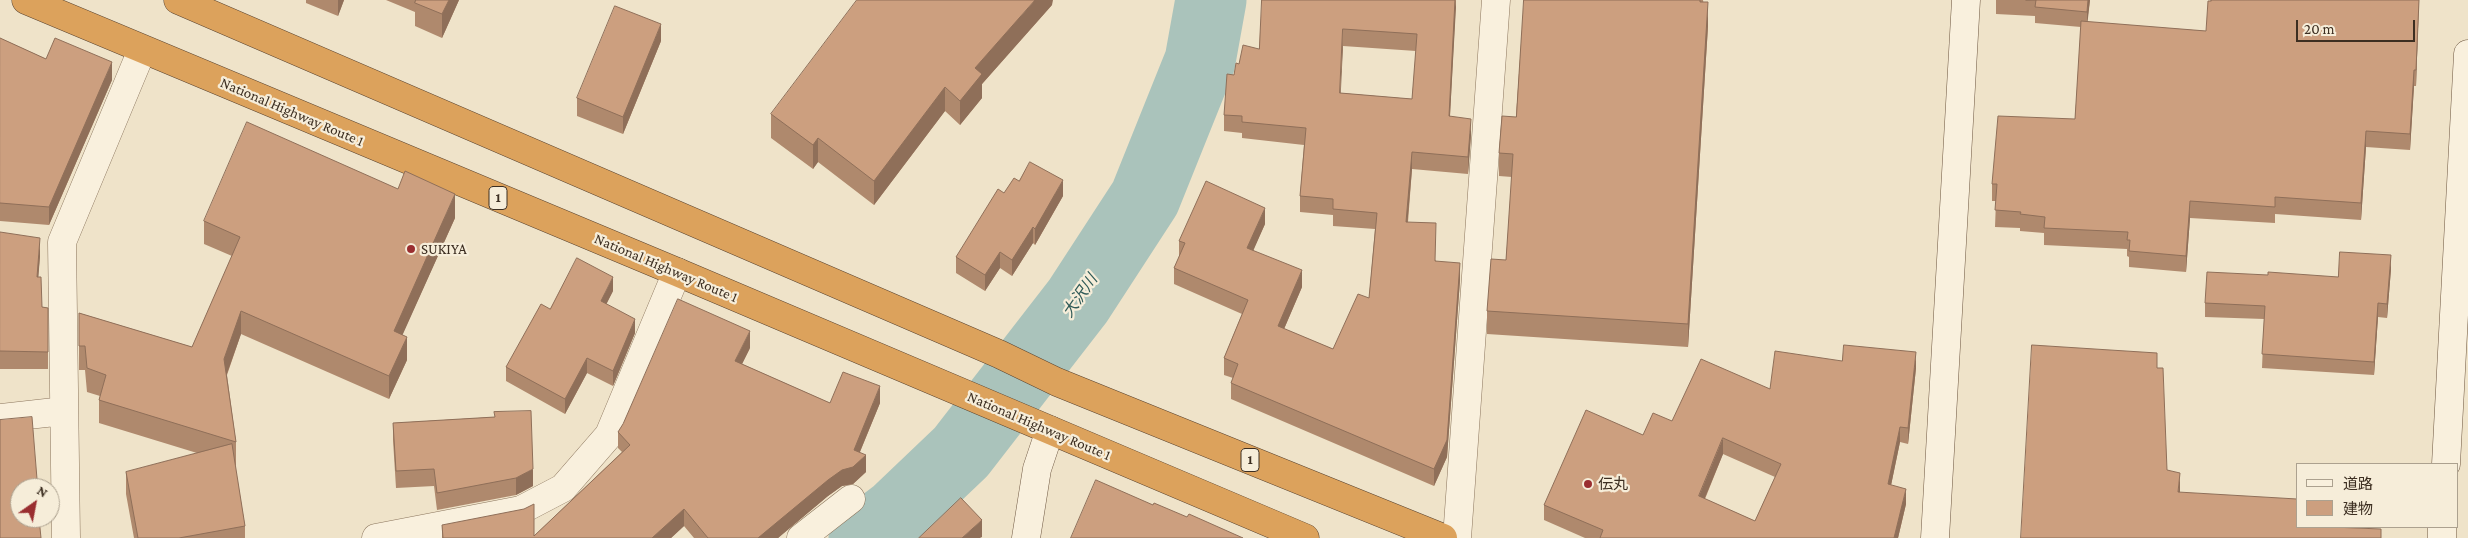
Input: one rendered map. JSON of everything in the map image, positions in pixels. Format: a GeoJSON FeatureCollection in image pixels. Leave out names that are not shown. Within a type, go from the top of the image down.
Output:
{"type":"FeatureCollection","features":[{"type":"Feature","properties":{"kind":"highway","name":"National Highway Route 1"},"geometry":{"type":"LineString","coordinates":[[26,0],[677,272],[1305,538]]}},
{"type":"Feature","properties":{"kind":"highway","name":"1"},"geometry":{"type":"LineString","coordinates":[[178,0],[1000,354],[1057,382],[1443,538]]}},
{"type":"Feature","properties":{"kind":"street"},"geometry":{"type":"LineString","coordinates":[[1457,538],[1496,0]]}},
{"type":"Feature","properties":{"kind":"street"},"geometry":{"type":"LineString","coordinates":[[1935,538],[1966,0]]}},
{"type":"Feature","properties":{"kind":"street"},"geometry":{"type":"LineString","coordinates":[[66,538],[62,242],[142,50]]}},
{"type":"Feature","properties":{"kind":"street"},"geometry":{"type":"LineString","coordinates":[[2446,463],[2468,54]]}},
{"type":"Feature","properties":{"kind":"street"},"geometry":{"type":"LineString","coordinates":[[36,239],[62,242]]}},
{"type":"Feature","properties":{"kind":"street"},"geometry":{"type":"LineString","coordinates":[[376,538],[521,510],[563,488],[609,435],[677,272]]}},
{"type":"Feature","properties":{"kind":"street"},"geometry":{"type":"LineString","coordinates":[[0,418],[64,411]]}},
{"type":"Feature","properties":{"kind":"street"},"geometry":{"type":"LineString","coordinates":[[1026,538],[1037,469],[1050,430]]}},
{"type":"Feature","properties":{"kind":"street"},"geometry":{"type":"LineString","coordinates":[[801,538],[851,499]]}},
{"type":"Feature","properties":{"kind":"building"},"geometry":{"type":"Polygon","coordinates":[[[416,0],[449,0],[442,14],[415,3],[416,0]]]}},
{"type":"Feature","properties":{"kind":"building"},"geometry":{"type":"Polygon","coordinates":[[[857,0],[1035,0],[975,68],[982,74],[960,101],[945,87],[874,181],[818,138],[813,145],[771,114],[857,0]]]}},
{"type":"Feature","properties":{"kind":"building"},"geometry":{"type":"Polygon","coordinates":[[[1262,0],[1455,0],[1449,116],[1471,119],[1468,157],[1412,152],[1406,222],[1436,223],[1435,261],[1460,263],[1447,440],[1434,469],[1231,383],[1238,364],[1224,358],[1248,300],[1174,268],[1185,243],[1179,241],[1206,181],[1265,208],[1247,248],[1302,270],[1278,326],[1333,349],[1358,294],[1369,298],[1377,213],[1333,209],[1333,199],[1300,196],[1306,128],[1242,122],[1242,116],[1224,115],[1227,74],[1234,75],[1236,63],[1239,64],[1243,45],[1259,49],[1262,0]],[[1343,29],[1340,93],[1412,99],[1417,34],[1343,29]]]}},
{"type":"Feature","properties":{"kind":"building"},"geometry":{"type":"Polygon","coordinates":[[[1524,0],[1700,0],[1700,2],[1708,2],[1688,324],[1487,311],[1491,259],[1506,260],[1513,154],[1499,153],[1502,116],[1516,117],[1524,0]]]}},
{"type":"Feature","properties":{"kind":"building"},"geometry":{"type":"Polygon","coordinates":[[[2036,0],[2088,0],[2087,12],[2035,7],[2036,0]]]}},
{"type":"Feature","properties":{"kind":"building"},"geometry":{"type":"Polygon","coordinates":[[[2419,0],[2416,70],[2414,70],[2410,134],[2366,131],[2361,203],[2275,197],[2275,207],[2190,201],[2186,256],[2129,251],[2130,240],[2127,240],[2128,232],[2044,228],[2045,217],[2020,214],[2021,212],[1995,210],[1997,184],[1992,184],[1998,116],[2075,119],[2081,21],[2206,31],[2208,1],[2419,0]]]}},
{"type":"Feature","properties":{"kind":"building"},"geometry":{"type":"Polygon","coordinates":[[[615,6],[661,24],[623,117],[577,98],[615,6]]]}},
{"type":"Feature","properties":{"kind":"building"},"geometry":{"type":"Polygon","coordinates":[[[0,38],[46,59],[55,38],[112,62],[49,207],[0,203],[0,38]]]}},
{"type":"Feature","properties":{"kind":"building"},"geometry":{"type":"Polygon","coordinates":[[[247,122],[398,189],[405,171],[455,194],[394,331],[407,337],[389,376],[241,311],[224,359],[236,442],[99,400],[106,375],[87,368],[85,346],[79,346],[79,313],[192,347],[240,237],[204,221],[247,122]]]}},
{"type":"Feature","properties":{"kind":"building"},"geometry":{"type":"Polygon","coordinates":[[[1030,162],[1063,180],[1035,229],[1033,227],[1012,260],[1000,252],[985,275],[956,257],[998,189],[1004,193],[1014,178],[1019,181],[1030,162]]]}},
{"type":"Feature","properties":{"kind":"building"},"geometry":{"type":"Polygon","coordinates":[[[0,232],[40,238],[37,277],[41,277],[42,307],[48,308],[48,352],[0,351],[0,232]]]}},
{"type":"Feature","properties":{"kind":"building"},"geometry":{"type":"Polygon","coordinates":[[[2340,252],[2391,255],[2387,304],[2378,303],[2374,362],[2262,354],[2265,306],[2205,303],[2207,272],[2268,275],[2268,272],[2338,277],[2340,252]]]}},
{"type":"Feature","properties":{"kind":"building"},"geometry":{"type":"Polygon","coordinates":[[[577,258],[613,277],[601,301],[635,319],[613,371],[587,358],[565,399],[506,367],[541,304],[550,309],[577,258]]]}},
{"type":"Feature","properties":{"kind":"building"},"geometry":{"type":"Polygon","coordinates":[[[678,299],[750,331],[735,361],[830,403],[843,372],[880,386],[854,450],[866,455],[853,467],[842,470],[828,480],[758,538],[708,538],[684,509],[652,538],[443,538],[442,525],[524,509],[534,504],[534,536],[630,445],[618,432],[678,299]]]}},
{"type":"Feature","properties":{"kind":"building"},"geometry":{"type":"Polygon","coordinates":[[[1844,345],[1916,352],[1908,428],[1900,427],[1888,484],[1906,489],[1894,538],[1600,538],[1603,530],[1544,505],[1586,410],[1643,435],[1653,413],[1672,421],[1701,359],[1770,389],[1775,351],[1842,361],[1844,345]],[[1723,438],[1699,496],[1755,521],[1781,464],[1723,438]]]}},
{"type":"Feature","properties":{"kind":"building"},"geometry":{"type":"Polygon","coordinates":[[[2032,345],[2157,353],[2157,368],[2163,368],[2167,470],[2180,473],[2178,492],[2296,499],[2296,528],[2381,529],[2381,538],[2021,538],[2032,345]]]}},
{"type":"Feature","properties":{"kind":"building"},"geometry":{"type":"Polygon","coordinates":[[[531,411],[533,469],[516,478],[437,493],[434,469],[396,471],[393,423],[495,417],[494,412],[531,411]]]}},
{"type":"Feature","properties":{"kind":"building"},"geometry":{"type":"Polygon","coordinates":[[[32,417],[37,478],[10,478],[10,528],[40,528],[41,538],[0,538],[0,420],[32,417]]]}},
{"type":"Feature","properties":{"kind":"building"},"geometry":{"type":"Polygon","coordinates":[[[232,444],[245,526],[179,538],[138,538],[126,472],[232,444]]]}},
{"type":"Feature","properties":{"kind":"building"},"geometry":{"type":"Polygon","coordinates":[[[1096,480],[1153,505],[1154,503],[1187,517],[1189,514],[1243,538],[1071,538],[1096,480]]]}},
{"type":"Feature","properties":{"kind":"building"},"geometry":{"type":"Polygon","coordinates":[[[961,498],[982,520],[962,538],[919,538],[961,498]]]}},
{"type":"Feature","properties":{"kind":"waterway","name":"大沢川"},"geometry":{"type":"LineString","coordinates":[[864,538],[897,513],[961,452],[1078,301],[1145,198],[1200,61],[1211,0]]}},
{"type":"Feature","properties":{"kind":"place","name":"SUKIYA"},"geometry":{"type":"Point","coordinates":[411,249]}},
{"type":"Feature","properties":{"kind":"place","name":"伝丸"},"geometry":{"type":"Point","coordinates":[1588,484]}}]}
